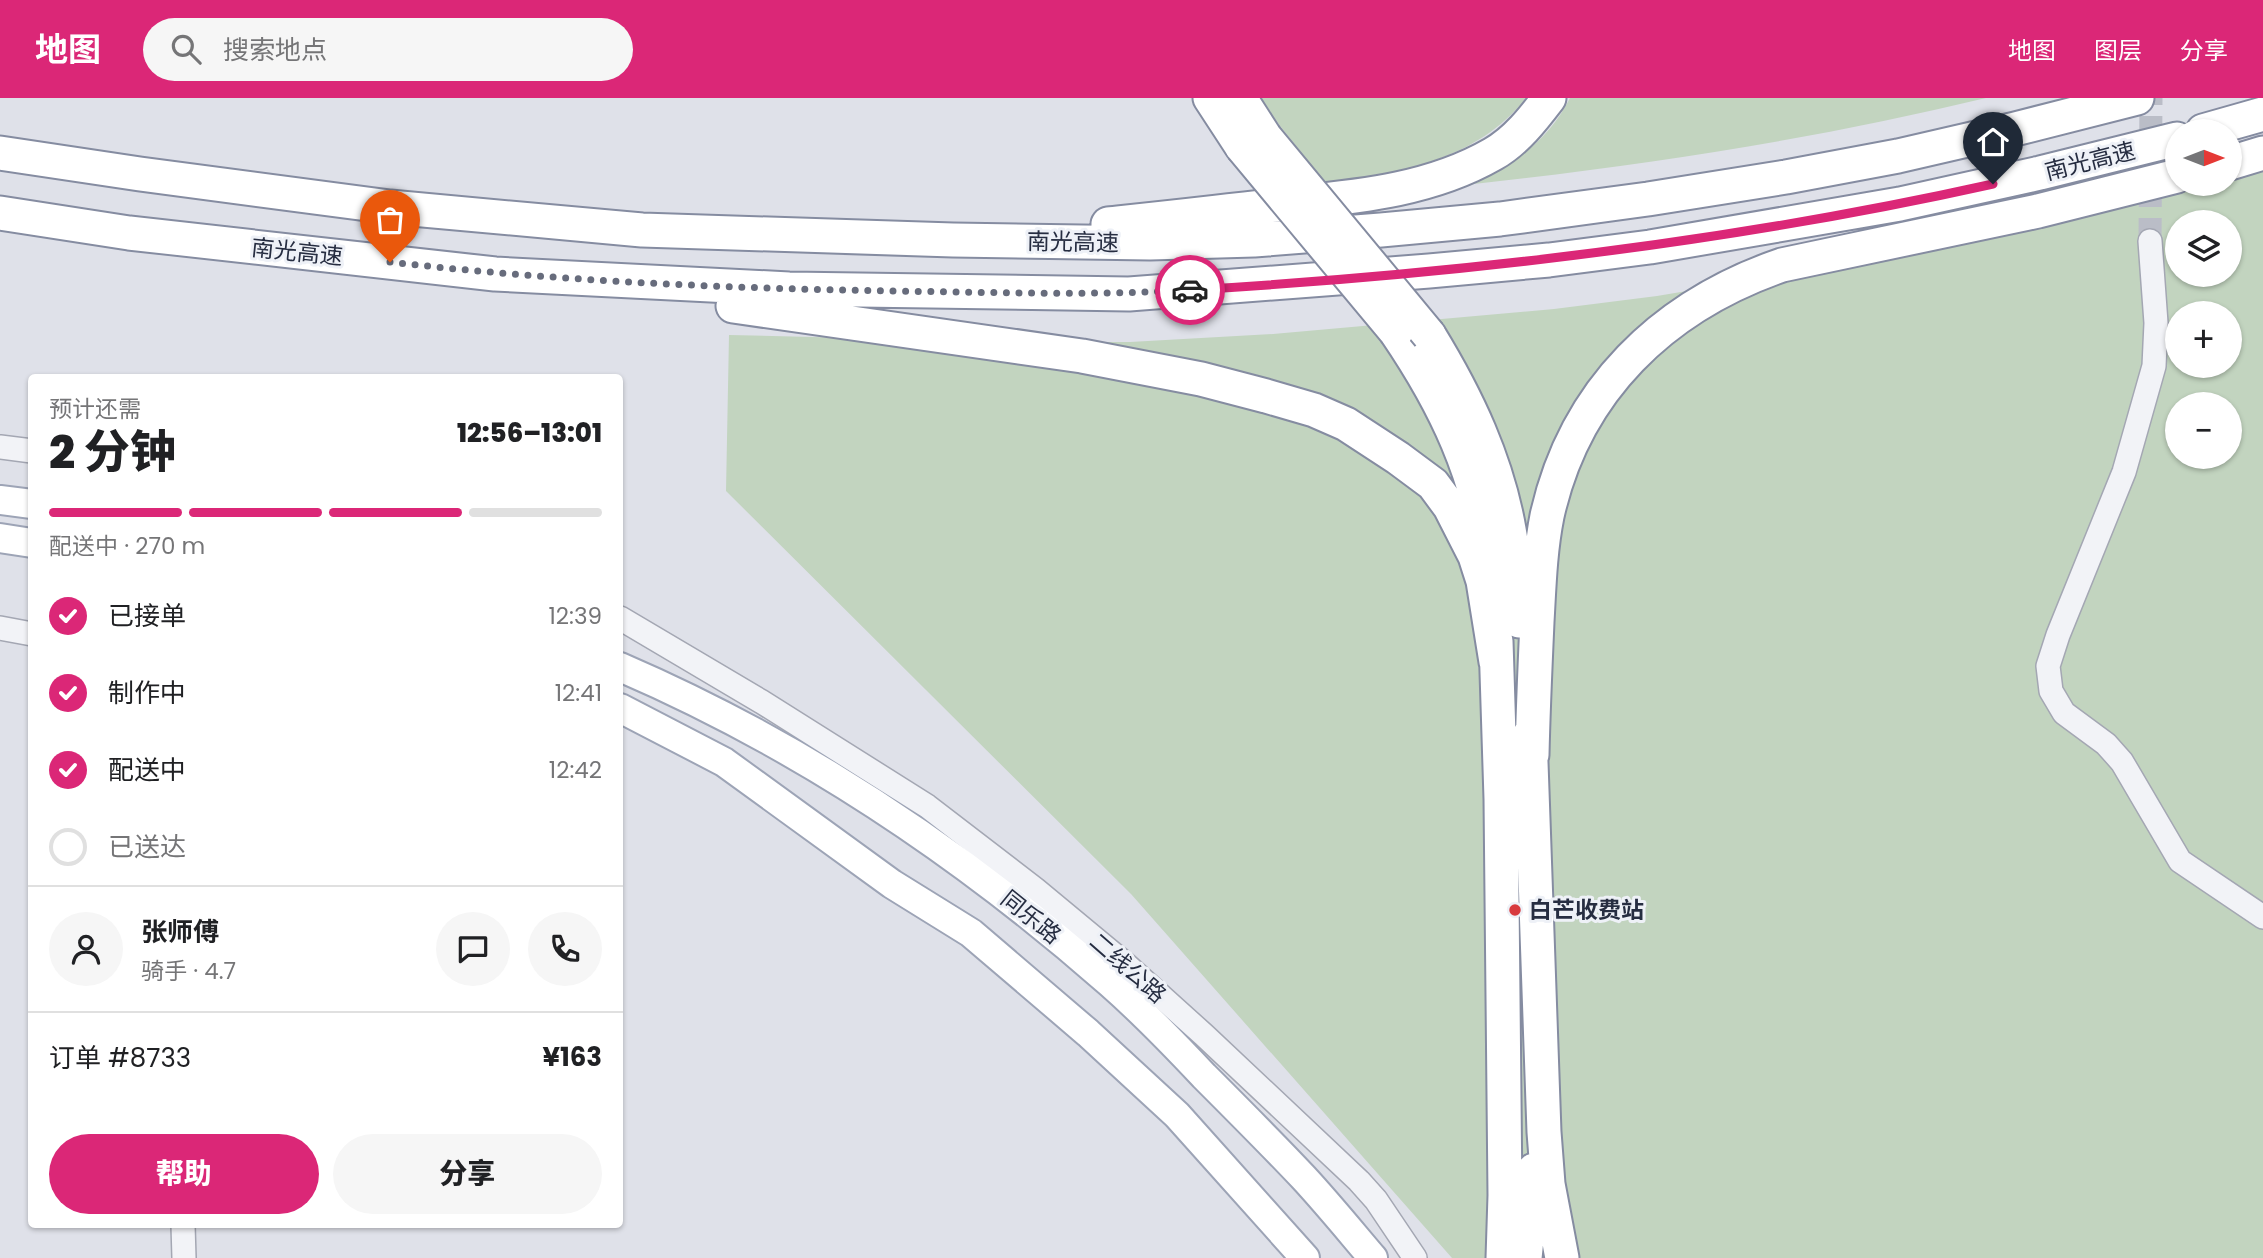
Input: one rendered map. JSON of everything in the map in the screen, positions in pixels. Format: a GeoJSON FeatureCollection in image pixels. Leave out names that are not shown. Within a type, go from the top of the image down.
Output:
{"type":"FeatureCollection","features":[{"type":"Feature","properties":{"kind":"highway"},"geometry":{"type":"LineString","coordinates":[[1210,98],[1254,142],[1429,335],[1471,410],[1500,490],[1516,575],[1532,755],[1541,1064],[1548,1184],[1562,1258]]}},
{"type":"Feature","properties":{"kind":"highway"},"geometry":{"type":"LineString","coordinates":[[1240,98],[1254,142],[1396,332],[1443,407],[1461,447],[1486,531],[1496,618],[1502,853],[1505,1183],[1503,1258]]}},
{"type":"Feature","properties":{"kind":"highway"},"geometry":{"type":"LineString","coordinates":[[953,240],[1341,198],[1406,188],[1444,177],[1495,153],[1524,129],[1549,98]]}},
{"type":"Feature","properties":{"kind":"highway","name":"南光高速"},"geometry":{"type":"LineString","coordinates":[[0,153],[390,207],[642,230],[1150,243],[1254,240],[1500,219],[1786,177],[2015,129],[2137,98]]}},
{"type":"Feature","properties":{"kind":"highway"},"geometry":{"type":"LineString","coordinates":[[2242,120],[2263,114]]}},
{"type":"Feature","properties":{"kind":"highway","name":"南光高速"},"geometry":{"type":"LineString","coordinates":[[0,214],[129,233],[495,274],[789,289],[1129,294],[1269,285],[1549,260],[1716,237],[1900,204],[2165,142]]}},
{"type":"Feature","properties":{"kind":"highway"},"geometry":{"type":"LineString","coordinates":[[2242,159],[2263,153]]}},
{"type":"Feature","properties":{"kind":"highway"},"geometry":{"type":"LineString","coordinates":[[1532,755],[1540,570],[1547,515],[1568,453],[1583,424],[1600,396],[1642,346],[1667,325],[1712,295],[1751,276],[1782,265],[2038,211],[2165,179]]}},
{"type":"Feature","properties":{"kind":"highway"},"geometry":{"type":"LineString","coordinates":[[495,274],[900,328],[1082,356],[1201,379],[1314,410],[1346,424],[1398,458],[1433,484],[1450,507],[1475,556],[1483,581],[1496,662]]}},
{"type":"Feature","properties":{"kind":"highway"},"geometry":{"type":"LineString","coordinates":[[1525,1258],[1533,1187],[1541,1064]]}},
{"type":"Feature","properties":{"kind":"main road"},"geometry":{"type":"LineString","coordinates":[[0,500],[28,504]]}},
{"type":"Feature","properties":{"kind":"main road"},"geometry":{"type":"LineString","coordinates":[[0,538],[28,542]]}},
{"type":"Feature","properties":{"kind":"main road","name":"同乐路"},"geometry":{"type":"LineString","coordinates":[[623,668],[666,687],[769,740],[855,789],[944,849],[1045,927],[1113,985],[1175,1045],[1305,1180],[1373,1258]]}},
{"type":"Feature","properties":{"kind":"main road"},"geometry":{"type":"LineString","coordinates":[[623,710],[724,762],[892,884],[971,933],[1088,1033],[1177,1115],[1305,1258]]}},
{"type":"Feature","properties":{"kind":"street"},"geometry":{"type":"LineString","coordinates":[[2150,241],[2156,323],[2154,366],[2124,472],[2058,635],[2049,666],[2051,691],[2064,713],[2106,744],[2122,762],[2180,861],[2263,917]]}},
{"type":"Feature","properties":{"kind":"street"},"geometry":{"type":"LineString","coordinates":[[0,447],[28,450]]}},
{"type":"Feature","properties":{"kind":"street","name":"二线公路"},"geometry":{"type":"LineString","coordinates":[[623,620],[762,702],[927,806],[1035,889],[1123,962],[1204,1035],[1359,1181],[1376,1200],[1415,1258]]}},
{"type":"Feature","properties":{"kind":"street"},"geometry":{"type":"LineString","coordinates":[[0,628],[28,633]]}},
{"type":"Feature","properties":{"kind":"street"},"geometry":{"type":"LineString","coordinates":[[183,1228],[184,1258]]}},
{"type":"Feature","properties":{"kind":"green space"},"geometry":{"type":"Polygon","coordinates":[[[1261,98],[1526,98],[1506,119],[1460,150],[1408,168],[1325,182],[1261,98]]]}},
{"type":"Feature","properties":{"kind":"green space"},"geometry":{"type":"Polygon","coordinates":[[[1570,98],[1986,98],[1859,126],[1731,149],[1474,184],[1517,159],[1541,139],[1570,98]]]}},
{"type":"Feature","properties":{"kind":"green space"},"geometry":{"type":"Polygon","coordinates":[[[2263,165],[2263,1258],[1452,1258],[1131,894],[726,491],[729,335],[1130,342],[1273,334],[1554,309],[1657,296],[1776,276],[2165,191],[2165,196],[2242,196],[2242,171],[2263,165]]]}},
{"type":"Feature","properties":{"kind":"tunnel"},"geometry":{"type":"LineString","coordinates":[[2150,241],[2151,98]]}},
{"type":"Feature","properties":{"kind":"way so far"},"geometry":{"type":"LineString","coordinates":[[390,262],[495,274],[789,289],[1129,294],[1190,290]]}},
{"type":"Feature","properties":{"kind":"place","name":"白芒收费站"},"geometry":{"type":"Point","coordinates":[1515,910]}},
{"type":"Feature","properties":{"kind":"route"},"geometry":{"type":"LineString","coordinates":[[1190,290],[1525,263],[1650,247],[1900,204],[1993,184]]}}]}
